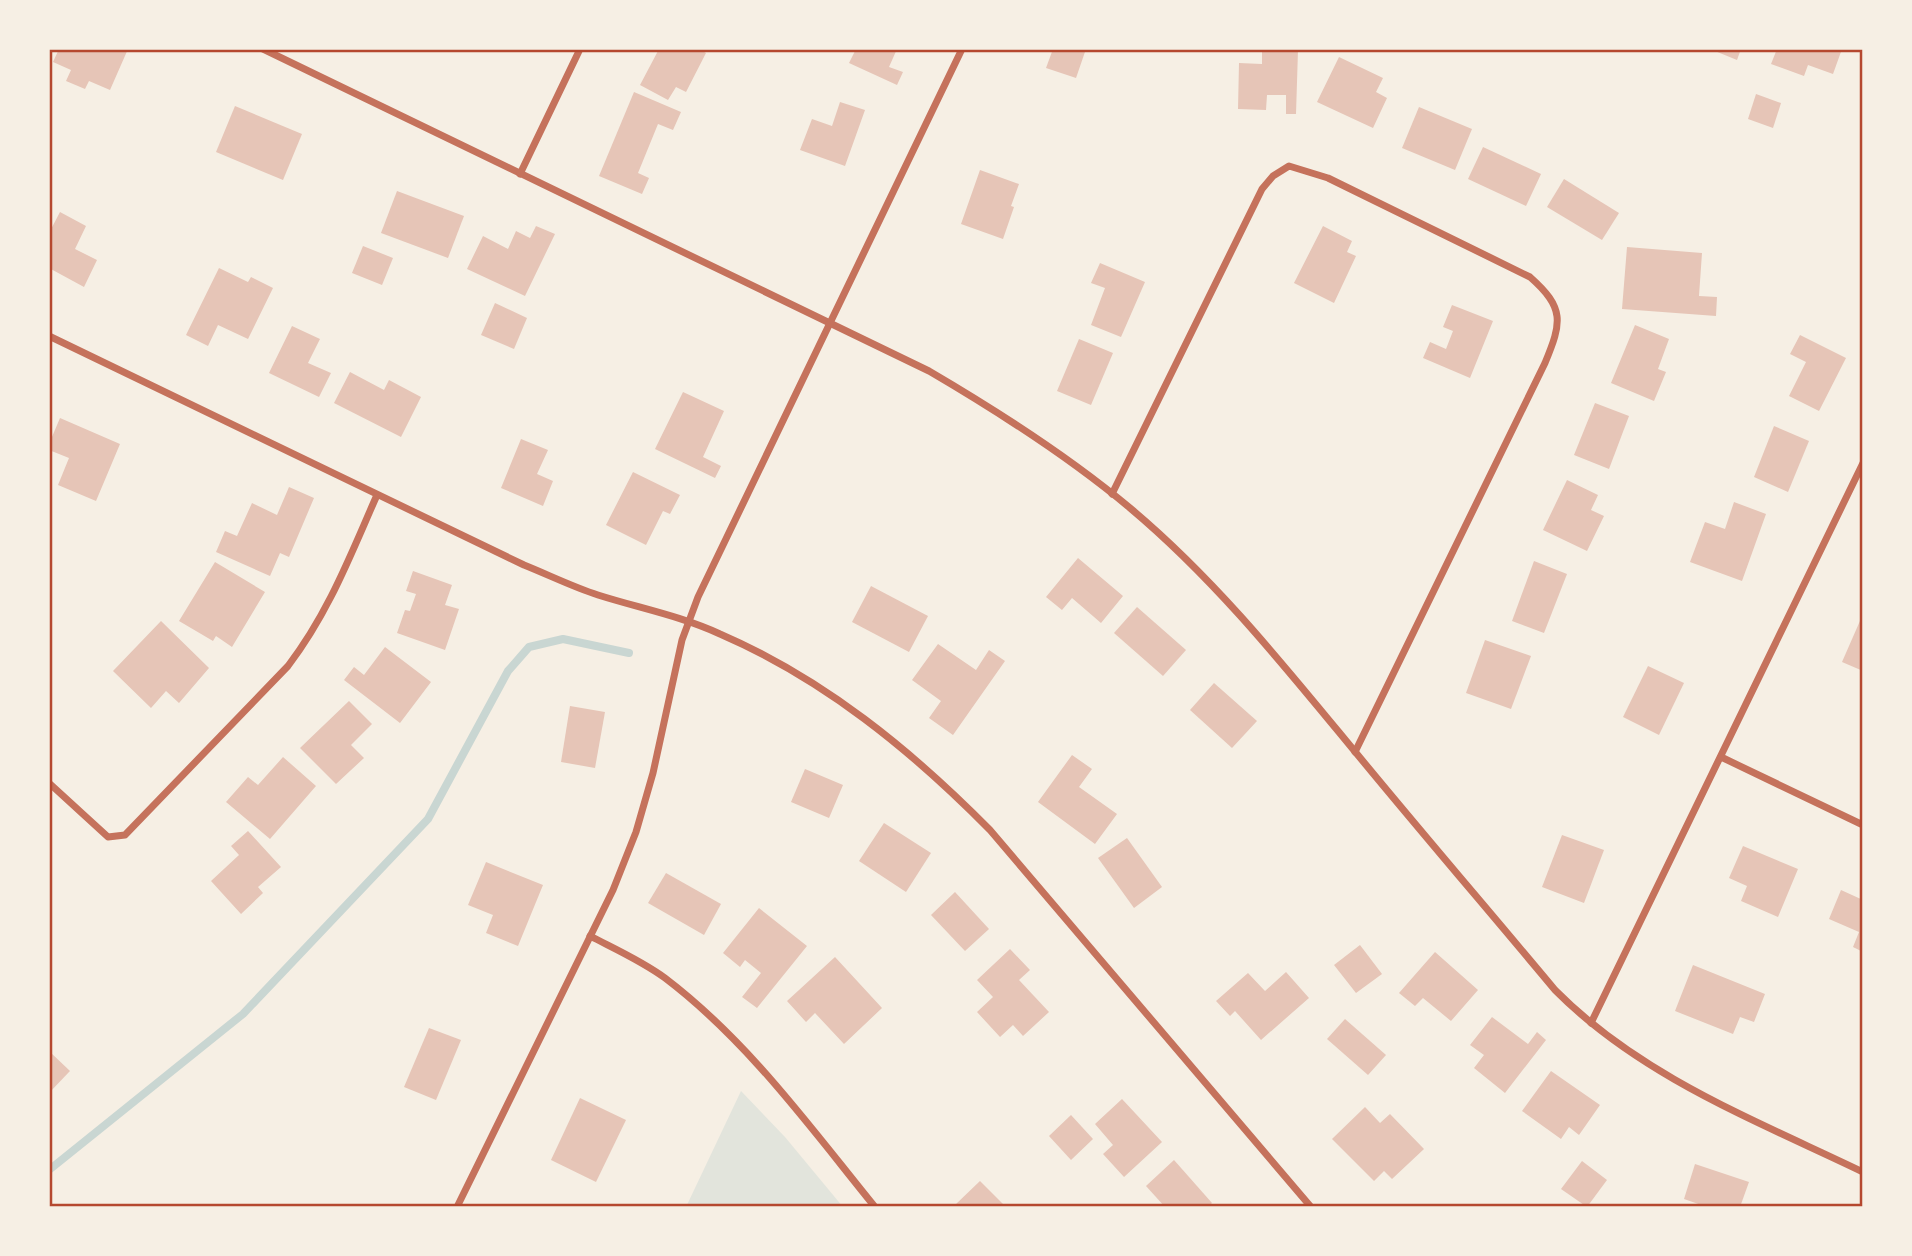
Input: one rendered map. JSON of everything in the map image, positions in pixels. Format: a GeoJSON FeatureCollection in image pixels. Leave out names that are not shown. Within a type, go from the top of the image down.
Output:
{"type":"FeatureCollection","features":[{"type":"Feature","properties":{"kind":"street"},"geometry":{"type":"LineString","coordinates":[[263,49],[929,371],[997,410],[1112,494],[1203,577],[1288,668],[1555,990],[1591,1023],[1610,1039],[1678,1083],[1863,1172]]}},
{"type":"Feature","properties":{"kind":"street"},"geometry":{"type":"LineString","coordinates":[[520,173],[580,49]]}},
{"type":"Feature","properties":{"kind":"street"},"geometry":{"type":"LineString","coordinates":[[457,1207],[613,890],[636,832],[653,773],[670,683],[688,621],[962,49]]}},
{"type":"Feature","properties":{"kind":"street"},"geometry":{"type":"LineString","coordinates":[[1112,494],[1262,189],[1273,176],[1289,166],[1328,178],[1530,277],[1555,304],[1558,319],[1556,337],[1355,752]]}},
{"type":"Feature","properties":{"kind":"street"},"geometry":{"type":"LineString","coordinates":[[49,336],[524,565],[597,594],[688,621],[780,662],[824,689],[879,728],[950,789],[999,841],[1311,1207]]}},
{"type":"Feature","properties":{"kind":"street"},"geometry":{"type":"LineString","coordinates":[[1591,1023],[1863,463]]}},
{"type":"Feature","properties":{"kind":"street"},"geometry":{"type":"LineString","coordinates":[[49,783],[108,837],[125,835],[288,666],[310,637],[325,613],[377,495]]}},
{"type":"Feature","properties":{"kind":"street"},"geometry":{"type":"LineString","coordinates":[[1721,757],[1863,825]]}},
{"type":"Feature","properties":{"kind":"street"},"geometry":{"type":"LineString","coordinates":[[590,936],[663,977],[713,1018],[755,1061],[875,1207]]}},
{"type":"Feature","properties":{"kind":"shaded area"},"geometry":{"type":"Polygon","coordinates":[[[741,1091],[785,1137],[843,1207],[686,1207],[741,1091]]]}},
{"type":"Feature","properties":{"kind":"building"},"geometry":{"type":"Polygon","coordinates":[[[59,49],[103,49],[110,52],[111,49],[128,49],[110,90],[89,81],[85,89],[66,81],[71,70],[53,62],[59,49]]]}},
{"type":"Feature","properties":{"kind":"building"},"geometry":{"type":"Polygon","coordinates":[[[659,49],[699,49],[706,53],[686,92],[676,87],[668,100],[640,85],[659,49]]]}},
{"type":"Feature","properties":{"kind":"building"},"geometry":{"type":"Polygon","coordinates":[[[856,49],[897,49],[889,67],[903,72],[897,85],[849,63],[856,49]]]}},
{"type":"Feature","properties":{"kind":"building"},"geometry":{"type":"Polygon","coordinates":[[[1053,49],[1086,49],[1076,78],[1046,68],[1053,49]]]}},
{"type":"Feature","properties":{"kind":"building"},"geometry":{"type":"Polygon","coordinates":[[[1262,49],[1298,50],[1296,114],[1286,114],[1286,95],[1267,95],[1266,110],[1238,109],[1239,63],[1262,64],[1262,49]]]}},
{"type":"Feature","properties":{"kind":"building"},"geometry":{"type":"Polygon","coordinates":[[[1710,49],[1741,49],[1737,60],[1710,49]]]}},
{"type":"Feature","properties":{"kind":"building"},"geometry":{"type":"Polygon","coordinates":[[[1777,49],[1842,49],[1833,74],[1808,65],[1804,76],[1771,64],[1777,49]]]}},
{"type":"Feature","properties":{"kind":"building"},"geometry":{"type":"Polygon","coordinates":[[[1339,57],[1383,78],[1376,92],[1387,98],[1373,128],[1317,102],[1339,57]]]}},
{"type":"Feature","properties":{"kind":"building"},"geometry":{"type":"Polygon","coordinates":[[[634,92],[681,112],[673,130],[658,124],[638,173],[649,178],[642,194],[599,176],[634,92]]]}},
{"type":"Feature","properties":{"kind":"building"},"geometry":{"type":"Polygon","coordinates":[[[1756,94],[1781,103],[1773,128],[1748,119],[1756,94]]]}},
{"type":"Feature","properties":{"kind":"building"},"geometry":{"type":"Polygon","coordinates":[[[840,102],[865,110],[845,166],[800,150],[812,119],[832,126],[840,102]]]}},
{"type":"Feature","properties":{"kind":"building"},"geometry":{"type":"Polygon","coordinates":[[[235,106],[302,134],[283,180],[216,152],[235,106]]]}},
{"type":"Feature","properties":{"kind":"building"},"geometry":{"type":"Polygon","coordinates":[[[1419,107],[1472,129],[1455,170],[1402,148],[1419,107]]]}},
{"type":"Feature","properties":{"kind":"building"},"geometry":{"type":"Polygon","coordinates":[[[1483,147],[1541,174],[1526,206],[1468,179],[1483,147]]]}},
{"type":"Feature","properties":{"kind":"building"},"geometry":{"type":"Polygon","coordinates":[[[980,170],[1019,184],[1003,239],[961,224],[980,170]]]}},
{"type":"Feature","properties":{"kind":"building"},"geometry":{"type":"Polygon","coordinates":[[[1564,179],[1619,213],[1602,240],[1547,207],[1564,179]]]}},
{"type":"Feature","properties":{"kind":"building"},"geometry":{"type":"Polygon","coordinates":[[[397,191],[464,216],[448,258],[381,233],[397,191]]]}},
{"type":"Feature","properties":{"kind":"building"},"geometry":{"type":"Polygon","coordinates":[[[60,212],[86,226],[75,249],[97,260],[84,287],[49,268],[49,233],[60,212]]]}},
{"type":"Feature","properties":{"kind":"building"},"geometry":{"type":"Polygon","coordinates":[[[536,226],[555,234],[525,296],[467,269],[483,236],[508,249],[516,231],[530,238],[536,226]]]}},
{"type":"Feature","properties":{"kind":"building"},"geometry":{"type":"Polygon","coordinates":[[[1323,226],[1352,241],[1347,252],[1356,256],[1334,303],[1294,283],[1323,226]]]}},
{"type":"Feature","properties":{"kind":"building"},"geometry":{"type":"Polygon","coordinates":[[[363,246],[393,258],[382,285],[352,273],[363,246]]]}},
{"type":"Feature","properties":{"kind":"building"},"geometry":{"type":"Polygon","coordinates":[[[1627,247],[1702,253],[1699,296],[1717,297],[1716,316],[1622,309],[1627,247]]]}},
{"type":"Feature","properties":{"kind":"building"},"geometry":{"type":"Polygon","coordinates":[[[1100,263],[1145,282],[1121,337],[1091,325],[1105,288],[1091,283],[1100,263]]]}},
{"type":"Feature","properties":{"kind":"building"},"geometry":{"type":"Polygon","coordinates":[[[219,268],[248,282],[251,277],[273,288],[248,339],[218,325],[208,346],[186,335],[219,268]]]}},
{"type":"Feature","properties":{"kind":"building"},"geometry":{"type":"Polygon","coordinates":[[[495,303],[527,318],[514,349],[481,335],[495,303]]]}},
{"type":"Feature","properties":{"kind":"building"},"geometry":{"type":"Polygon","coordinates":[[[1452,305],[1493,321],[1470,378],[1423,358],[1430,342],[1446,349],[1453,331],[1443,327],[1452,305]]]}},
{"type":"Feature","properties":{"kind":"building"},"geometry":{"type":"Polygon","coordinates":[[[1635,325],[1669,339],[1658,369],[1666,372],[1654,401],[1611,383],[1635,325]]]}},
{"type":"Feature","properties":{"kind":"building"},"geometry":{"type":"Polygon","coordinates":[[[292,326],[320,339],[308,363],[331,373],[319,397],[269,373],[292,326]]]}},
{"type":"Feature","properties":{"kind":"building"},"geometry":{"type":"Polygon","coordinates":[[[1800,335],[1846,358],[1819,411],[1789,396],[1806,362],[1790,354],[1800,335]]]}},
{"type":"Feature","properties":{"kind":"building"},"geometry":{"type":"Polygon","coordinates":[[[1079,339],[1113,353],[1091,405],[1057,391],[1079,339]]]}},
{"type":"Feature","properties":{"kind":"building"},"geometry":{"type":"Polygon","coordinates":[[[350,372],[384,390],[389,380],[421,397],[401,437],[334,403],[350,372]]]}},
{"type":"Feature","properties":{"kind":"building"},"geometry":{"type":"Polygon","coordinates":[[[683,392],[724,411],[703,457],[721,466],[715,478],[655,449],[683,392]]]}},
{"type":"Feature","properties":{"kind":"building"},"geometry":{"type":"Polygon","coordinates":[[[1595,403],[1629,416],[1609,469],[1574,455],[1595,403]]]}},
{"type":"Feature","properties":{"kind":"building"},"geometry":{"type":"Polygon","coordinates":[[[60,418],[120,444],[96,501],[58,485],[69,458],[49,450],[49,444],[60,418]]]}},
{"type":"Feature","properties":{"kind":"building"},"geometry":{"type":"Polygon","coordinates":[[[1774,426],[1809,441],[1788,492],[1754,477],[1774,426]]]}},
{"type":"Feature","properties":{"kind":"building"},"geometry":{"type":"Polygon","coordinates":[[[521,439],[548,450],[537,474],[553,481],[543,506],[501,488],[521,439]]]}},
{"type":"Feature","properties":{"kind":"building"},"geometry":{"type":"Polygon","coordinates":[[[633,472],[680,495],[670,514],[663,511],[646,545],[606,525],[633,472]]]}},
{"type":"Feature","properties":{"kind":"building"},"geometry":{"type":"Polygon","coordinates":[[[1567,480],[1598,495],[1591,510],[1604,516],[1587,551],[1543,530],[1567,480]]]}},
{"type":"Feature","properties":{"kind":"building"},"geometry":{"type":"Polygon","coordinates":[[[289,487],[314,498],[289,557],[280,553],[270,576],[216,552],[225,531],[237,536],[252,503],[277,515],[289,487]]]}},
{"type":"Feature","properties":{"kind":"building"},"geometry":{"type":"Polygon","coordinates":[[[1734,502],[1766,514],[1742,581],[1690,562],[1705,522],[1725,529],[1734,502]]]}},
{"type":"Feature","properties":{"kind":"building"},"geometry":{"type":"Polygon","coordinates":[[[1078,558],[1123,596],[1101,623],[1072,598],[1062,610],[1046,597],[1078,558]]]}},
{"type":"Feature","properties":{"kind":"building"},"geometry":{"type":"Polygon","coordinates":[[[1534,561],[1567,574],[1544,633],[1512,621],[1534,561]]]}},
{"type":"Feature","properties":{"kind":"building"},"geometry":{"type":"Polygon","coordinates":[[[215,562],[265,592],[232,647],[216,636],[213,641],[179,621],[215,562]]]}},
{"type":"Feature","properties":{"kind":"building"},"geometry":{"type":"Polygon","coordinates":[[[413,571],[452,585],[445,605],[459,609],[445,650],[397,633],[405,610],[410,611],[416,594],[406,591],[413,571]]]}},
{"type":"Feature","properties":{"kind":"building"},"geometry":{"type":"Polygon","coordinates":[[[871,586],[928,616],[909,652],[852,622],[871,586]]]}},
{"type":"Feature","properties":{"kind":"building"},"geometry":{"type":"Polygon","coordinates":[[[1137,607],[1186,650],[1163,676],[1114,633],[1137,607]]]}},
{"type":"Feature","properties":{"kind":"building"},"geometry":{"type":"Polygon","coordinates":[[[1863,614],[1863,671],[1842,662],[1863,614]]]}},
{"type":"Feature","properties":{"kind":"building"},"geometry":{"type":"Polygon","coordinates":[[[161,621],[209,668],[179,703],[166,691],[151,708],[113,671],[161,621]]]}},
{"type":"Feature","properties":{"kind":"building"},"geometry":{"type":"Polygon","coordinates":[[[1485,640],[1531,656],[1511,709],[1466,693],[1485,640]]]}},
{"type":"Feature","properties":{"kind":"building"},"geometry":{"type":"Polygon","coordinates":[[[938,644],[976,670],[989,650],[1005,661],[953,735],[929,718],[941,701],[912,680],[938,644]]]}},
{"type":"Feature","properties":{"kind":"building"},"geometry":{"type":"Polygon","coordinates":[[[385,647],[431,682],[400,723],[344,680],[354,667],[364,675],[385,647]]]}},
{"type":"Feature","properties":{"kind":"building"},"geometry":{"type":"Polygon","coordinates":[[[1648,666],[1684,683],[1659,735],[1623,717],[1648,666]]]}},
{"type":"Feature","properties":{"kind":"building"},"geometry":{"type":"Polygon","coordinates":[[[1214,683],[1257,721],[1232,748],[1190,710],[1214,683]]]}},
{"type":"Feature","properties":{"kind":"building"},"geometry":{"type":"Polygon","coordinates":[[[349,701],[372,724],[351,745],[364,758],[336,784],[300,748],[349,701]]]}},
{"type":"Feature","properties":{"kind":"building"},"geometry":{"type":"Polygon","coordinates":[[[570,706],[605,712],[595,768],[561,762],[570,706]]]}},
{"type":"Feature","properties":{"kind":"building"},"geometry":{"type":"Polygon","coordinates":[[[1072,755],[1092,769],[1079,787],[1117,814],[1095,844],[1038,802],[1072,755]]]}},
{"type":"Feature","properties":{"kind":"building"},"geometry":{"type":"Polygon","coordinates":[[[283,757],[316,786],[270,839],[226,802],[248,777],[258,785],[283,757]]]}},
{"type":"Feature","properties":{"kind":"building"},"geometry":{"type":"Polygon","coordinates":[[[805,769],[843,785],[829,818],[791,802],[805,769]]]}},
{"type":"Feature","properties":{"kind":"building"},"geometry":{"type":"Polygon","coordinates":[[[884,823],[931,853],[906,892],[859,861],[884,823]]]}},
{"type":"Feature","properties":{"kind":"building"},"geometry":{"type":"Polygon","coordinates":[[[248,831],[281,867],[258,887],[263,893],[241,914],[211,881],[239,855],[231,846],[248,831]]]}},
{"type":"Feature","properties":{"kind":"building"},"geometry":{"type":"Polygon","coordinates":[[[1562,835],[1604,850],[1584,903],[1542,887],[1562,835]]]}},
{"type":"Feature","properties":{"kind":"building"},"geometry":{"type":"Polygon","coordinates":[[[1127,838],[1162,887],[1134,908],[1098,858],[1127,838]]]}},
{"type":"Feature","properties":{"kind":"building"},"geometry":{"type":"Polygon","coordinates":[[[1743,846],[1798,869],[1778,917],[1741,901],[1747,886],[1729,878],[1743,846]]]}},
{"type":"Feature","properties":{"kind":"building"},"geometry":{"type":"Polygon","coordinates":[[[486,862],[543,885],[518,946],[486,933],[493,915],[468,905],[486,862]]]}},
{"type":"Feature","properties":{"kind":"building"},"geometry":{"type":"Polygon","coordinates":[[[666,873],[721,904],[704,935],[648,903],[666,873]]]}},
{"type":"Feature","properties":{"kind":"building"},"geometry":{"type":"Polygon","coordinates":[[[1841,890],[1863,900],[1863,952],[1853,947],[1859,932],[1829,919],[1841,890]]]}},
{"type":"Feature","properties":{"kind":"building"},"geometry":{"type":"Polygon","coordinates":[[[955,892],[989,929],[965,951],[931,915],[955,892]]]}},
{"type":"Feature","properties":{"kind":"building"},"geometry":{"type":"Polygon","coordinates":[[[759,908],[807,946],[757,1008],[742,997],[761,973],[745,960],[740,967],[723,953],[759,908]]]}},
{"type":"Feature","properties":{"kind":"building"},"geometry":{"type":"Polygon","coordinates":[[[1360,945],[1382,974],[1356,993],[1334,965],[1360,945]]]}},
{"type":"Feature","properties":{"kind":"building"},"geometry":{"type":"Polygon","coordinates":[[[1010,949],[1030,970],[1019,980],[1049,1012],[1023,1036],[1013,1025],[1000,1037],[977,1012],[993,997],[977,980],[1010,949]]]}},
{"type":"Feature","properties":{"kind":"building"},"geometry":{"type":"Polygon","coordinates":[[[1435,952],[1478,990],[1451,1021],[1423,998],[1415,1006],[1399,993],[1435,952]]]}},
{"type":"Feature","properties":{"kind":"building"},"geometry":{"type":"Polygon","coordinates":[[[835,957],[882,1008],[844,1044],[815,1013],[806,1022],[787,1001],[835,957]]]}},
{"type":"Feature","properties":{"kind":"building"},"geometry":{"type":"Polygon","coordinates":[[[1693,965],[1765,994],[1754,1022],[1740,1017],[1733,1034],[1675,1011],[1693,965]]]}},
{"type":"Feature","properties":{"kind":"building"},"geometry":{"type":"Polygon","coordinates":[[[1286,972],[1309,998],[1261,1040],[1235,1011],[1230,1016],[1216,1001],[1248,973],[1265,991],[1286,972]]]}},
{"type":"Feature","properties":{"kind":"building"},"geometry":{"type":"Polygon","coordinates":[[[1492,1017],[1528,1044],[1537,1032],[1546,1040],[1505,1093],[1474,1068],[1484,1055],[1470,1045],[1492,1017]]]}},
{"type":"Feature","properties":{"kind":"building"},"geometry":{"type":"Polygon","coordinates":[[[1345,1019],[1386,1055],[1368,1075],[1327,1039],[1345,1019]]]}},
{"type":"Feature","properties":{"kind":"building"},"geometry":{"type":"Polygon","coordinates":[[[429,1028],[461,1040],[436,1100],[404,1087],[429,1028]]]}},
{"type":"Feature","properties":{"kind":"building"},"geometry":{"type":"Polygon","coordinates":[[[49,1051],[70,1071],[49,1093],[49,1051]]]}},
{"type":"Feature","properties":{"kind":"building"},"geometry":{"type":"Polygon","coordinates":[[[1551,1071],[1600,1105],[1579,1135],[1569,1127],[1561,1139],[1522,1111],[1551,1071]]]}},
{"type":"Feature","properties":{"kind":"building"},"geometry":{"type":"Polygon","coordinates":[[[580,1098],[626,1120],[596,1182],[551,1160],[580,1098]]]}},
{"type":"Feature","properties":{"kind":"building"},"geometry":{"type":"Polygon","coordinates":[[[1122,1099],[1162,1142],[1124,1177],[1103,1154],[1113,1145],[1095,1124],[1122,1099]]]}},
{"type":"Feature","properties":{"kind":"building"},"geometry":{"type":"Polygon","coordinates":[[[1365,1107],[1380,1123],[1390,1114],[1424,1149],[1392,1179],[1384,1171],[1374,1181],[1332,1139],[1365,1107]]]}},
{"type":"Feature","properties":{"kind":"building"},"geometry":{"type":"Polygon","coordinates":[[[1071,1115],[1093,1139],[1071,1160],[1049,1136],[1071,1115]]]}},
{"type":"Feature","properties":{"kind":"building"},"geometry":{"type":"Polygon","coordinates":[[[1174,1160],[1212,1203],[1208,1207],[1165,1207],[1146,1186],[1174,1160]]]}},
{"type":"Feature","properties":{"kind":"building"},"geometry":{"type":"Polygon","coordinates":[[[1582,1161],[1607,1180],[1587,1207],[1561,1189],[1582,1161]]]}},
{"type":"Feature","properties":{"kind":"building"},"geometry":{"type":"Polygon","coordinates":[[[1695,1164],[1749,1182],[1740,1207],[1707,1207],[1684,1199],[1695,1164]]]}},
{"type":"Feature","properties":{"kind":"building"},"geometry":{"type":"Polygon","coordinates":[[[980,1181],[1006,1207],[955,1205],[980,1181]]]}},
{"type":"Feature","properties":{"kind":"waterway"},"geometry":{"type":"LineString","coordinates":[[49,1170],[243,1014],[428,819],[508,671],[529,647],[563,639],[629,653]]}}]}
